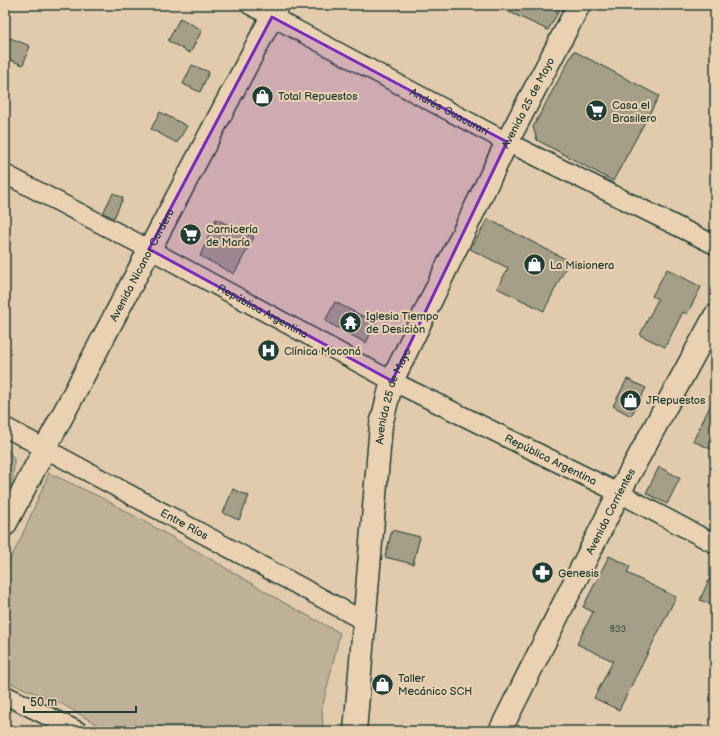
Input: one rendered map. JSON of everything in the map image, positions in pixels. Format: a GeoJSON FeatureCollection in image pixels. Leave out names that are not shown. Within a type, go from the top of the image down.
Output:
{"type":"FeatureCollection","features":[{"type":"Feature","properties":{"kind":"main road","name":"Avenida 25 de Mayo"},"geometry":{"type":"LineString","coordinates":[[355,731],[381,425],[392,381],[507,142],[579,5]]}},
{"type":"Feature","properties":{"kind":"main road","name":"Avenida Nicanor Cordero"},"geometry":{"type":"LineString","coordinates":[[5,525],[275,11]]}},
{"type":"Feature","properties":{"kind":"main road","name":"Avenida Corrientes"},"geometry":{"type":"LineString","coordinates":[[500,731],[619,493],[715,316]]}},
{"type":"Feature","properties":{"kind":"street","name":"Andrés Guacurari"},"geometry":{"type":"LineString","coordinates":[[250,5],[275,11],[507,142],[715,245]]}},
{"type":"Feature","properties":{"kind":"street","name":"República Argentina"},"geometry":{"type":"LineString","coordinates":[[5,174],[149,249],[392,381],[619,493],[715,544]]}},
{"type":"Feature","properties":{"kind":"street","name":"Entre Ríos"},"geometry":{"type":"LineString","coordinates":[[5,427],[364,621]]}},
{"type":"Feature","properties":{"kind":"street"},"geometry":{"type":"LineString","coordinates":[[5,695],[78,731]]}},
{"type":"Feature","properties":{"kind":"highlighted area"},"geometry":{"type":"Polygon","coordinates":[[[272,17],[507,142],[392,381],[149,249],[272,17]]]}},
{"type":"Feature","properties":{"kind":"shaded area"},"geometry":{"type":"Polygon","coordinates":[[[5,446],[14,459],[13,482],[5,494],[5,446]]]}},
{"type":"Feature","properties":{"kind":"shaded area"},"geometry":{"type":"Polygon","coordinates":[[[49,473],[104,499],[202,554],[288,605],[340,633],[322,709],[323,731],[108,731],[62,704],[5,681],[5,569],[21,538],[49,473]]]}},
{"type":"Feature","properties":{"kind":"building"},"geometry":{"type":"Polygon","coordinates":[[[494,5],[562,5],[548,30],[494,5]]]}},
{"type":"Feature","properties":{"kind":"building"},"geometry":{"type":"Polygon","coordinates":[[[180,18],[202,30],[190,53],[168,41],[180,18]]]}},
{"type":"Feature","properties":{"kind":"building"},"geometry":{"type":"Polygon","coordinates":[[[5,36],[30,46],[23,65],[5,58],[5,36]]]}},
{"type":"Feature","properties":{"kind":"building","name":"Casa el Brasilero"},"geometry":{"type":"Polygon","coordinates":[[[574,51],[659,96],[613,181],[537,140],[533,127],[574,51]]]}},
{"type":"Feature","properties":{"kind":"building"},"geometry":{"type":"Polygon","coordinates":[[[192,65],[209,72],[200,92],[183,84],[192,65]]]}},
{"type":"Feature","properties":{"kind":"building"},"geometry":{"type":"Polygon","coordinates":[[[160,112],[187,126],[177,143],[151,129],[160,112]]]}},
{"type":"Feature","properties":{"kind":"building"},"geometry":{"type":"Polygon","coordinates":[[[113,193],[123,198],[114,218],[103,213],[113,193]]]}},
{"type":"Feature","properties":{"kind":"building"},"geometry":{"type":"Polygon","coordinates":[[[216,219],[254,237],[234,274],[200,256],[216,219]]]}},
{"type":"Feature","properties":{"kind":"building","name":"La Misionera"},"geometry":{"type":"Polygon","coordinates":[[[488,219],[569,261],[544,311],[497,288],[508,268],[470,249],[488,219]]]}},
{"type":"Feature","properties":{"kind":"building"},"geometry":{"type":"Polygon","coordinates":[[[667,269],[701,287],[687,314],[683,312],[665,347],[640,335],[658,299],[652,296],[667,269]]]}},
{"type":"Feature","properties":{"kind":"building","name":"Iglesia Tiempo de Desición"},"geometry":{"type":"Polygon","coordinates":[[[335,302],[376,323],[366,343],[325,321],[335,302]]]}},
{"type":"Feature","properties":{"kind":"building"},"geometry":{"type":"Polygon","coordinates":[[[627,379],[646,388],[631,416],[613,406],[627,379]]]}},
{"type":"Feature","properties":{"kind":"building"},"geometry":{"type":"Polygon","coordinates":[[[715,396],[715,451],[693,441],[715,396]]]}},
{"type":"Feature","properties":{"kind":"building"},"geometry":{"type":"Polygon","coordinates":[[[659,467],[680,478],[667,504],[646,493],[659,467]]]}},
{"type":"Feature","properties":{"kind":"building"},"geometry":{"type":"Polygon","coordinates":[[[233,489],[249,496],[239,520],[223,513],[233,489]]]}},
{"type":"Feature","properties":{"kind":"building"},"geometry":{"type":"Polygon","coordinates":[[[392,530],[420,537],[413,564],[385,557],[392,530]]]}},
{"type":"Feature","properties":{"kind":"building"},"geometry":{"type":"Polygon","coordinates":[[[609,556],[630,566],[627,573],[676,597],[619,710],[594,698],[613,661],[577,644],[593,612],[583,607],[609,556]]]}},
{"type":"Feature","properties":{"kind":"building"},"geometry":{"type":"Polygon","coordinates":[[[715,566],[715,606],[700,600],[715,566]]]}},
{"type":"Feature","properties":{"kind":"place","name":"Total Repuestos"},"geometry":{"type":"Point","coordinates":[263,96]}},
{"type":"Feature","properties":{"kind":"place","name":"Casa el Brasilero"},"geometry":{"type":"Point","coordinates":[596,111]}},
{"type":"Feature","properties":{"kind":"place","name":"Carnicería de María"},"geometry":{"type":"Point","coordinates":[190,235]}},
{"type":"Feature","properties":{"kind":"place","name":"La Misionera"},"geometry":{"type":"Point","coordinates":[534,265]}},
{"type":"Feature","properties":{"kind":"place","name":"Iglesia Tiempo de Desición"},"geometry":{"type":"Point","coordinates":[350,322]}},
{"type":"Feature","properties":{"kind":"place","name":"Clínica Moconá"},"geometry":{"type":"Point","coordinates":[269,351]}},
{"type":"Feature","properties":{"kind":"place","name":"JRepuestos"},"geometry":{"type":"Point","coordinates":[630,400]}},
{"type":"Feature","properties":{"kind":"place","name":"Genesis"},"geometry":{"type":"Point","coordinates":[542,573]}},
{"type":"Feature","properties":{"kind":"place","name":"Taller Mecánico SCH"},"geometry":{"type":"Point","coordinates":[383,684]}}]}
